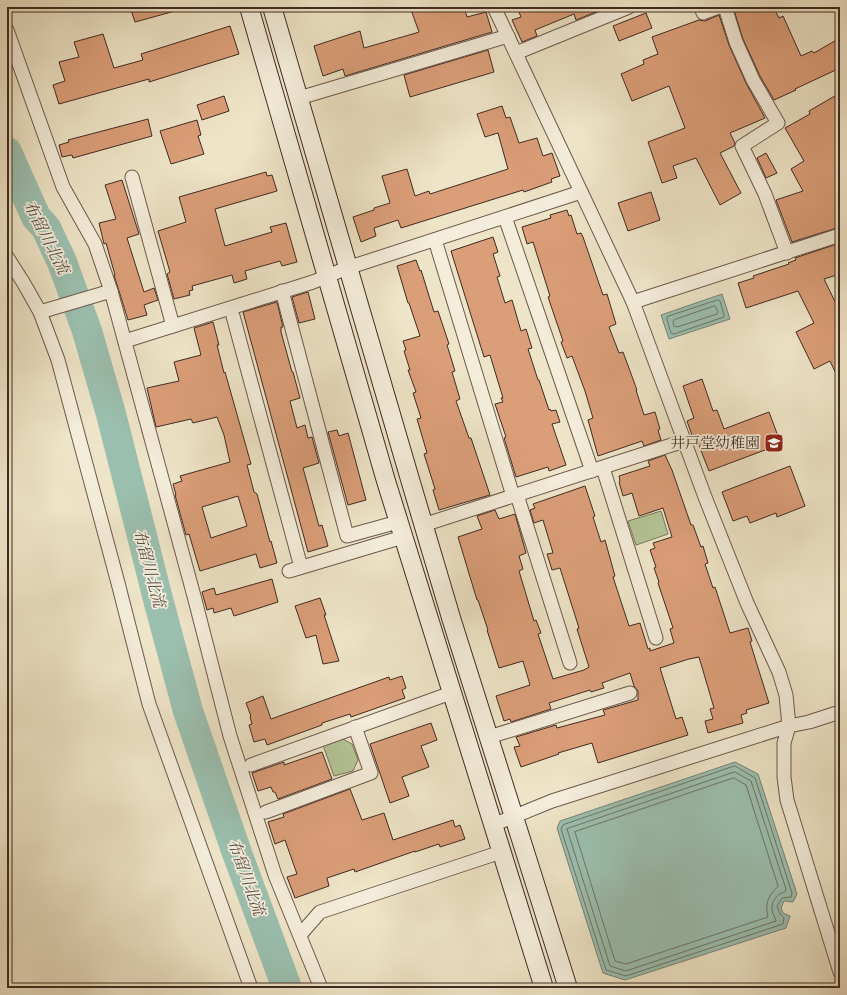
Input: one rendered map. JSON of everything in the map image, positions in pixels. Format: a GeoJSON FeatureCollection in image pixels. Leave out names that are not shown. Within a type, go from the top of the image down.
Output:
{"type":"FeatureCollection","features":[{"type":"Feature","properties":{"kind":"street"},"geometry":{"type":"LineString","coordinates":[[249,7],[401,529],[544,988]]}},
{"type":"Feature","properties":{"kind":"street"},"geometry":{"type":"LineString","coordinates":[[272,7],[423,524],[568,988]]}},
{"type":"Feature","properties":{"kind":"street"},"geometry":{"type":"LineString","coordinates":[[494,7],[633,302],[684,441],[747,603],[779,672],[786,695],[789,726],[784,743],[784,777],[787,800],[840,972]]}},
{"type":"Feature","properties":{"kind":"street"},"geometry":{"type":"LineString","coordinates":[[516,53],[629,7]]}},
{"type":"Feature","properties":{"kind":"street"},"geometry":{"type":"LineString","coordinates":[[701,7],[703,13],[719,7]]}},
{"type":"Feature","properties":{"kind":"street"},"geometry":{"type":"LineString","coordinates":[[725,7],[736,42],[754,80],[778,123],[742,146],[765,194],[787,253]]}},
{"type":"Feature","properties":{"kind":"street"},"geometry":{"type":"LineString","coordinates":[[7,30],[63,187],[95,244],[125,341],[230,736],[275,875],[321,988]]}},
{"type":"Feature","properties":{"kind":"street"},"geometry":{"type":"LineString","coordinates":[[298,98],[508,36]]}},
{"type":"Feature","properties":{"kind":"street"},"geometry":{"type":"LineString","coordinates":[[132,176],[173,326]]}},
{"type":"Feature","properties":{"kind":"street"},"geometry":{"type":"LineString","coordinates":[[125,341],[327,277],[347,268],[581,192]]}},
{"type":"Feature","properties":{"kind":"street"},"geometry":{"type":"LineString","coordinates":[[505,217],[656,638]]}},
{"type":"Feature","properties":{"kind":"street"},"geometry":{"type":"LineString","coordinates":[[633,302],[840,235]]}},
{"type":"Feature","properties":{"kind":"street"},"geometry":{"type":"LineString","coordinates":[[435,240],[570,664]]}},
{"type":"Feature","properties":{"kind":"street"},"geometry":{"type":"LineString","coordinates":[[7,257],[43,311],[58,360],[118,583],[148,704],[251,988]]}},
{"type":"Feature","properties":{"kind":"street"},"geometry":{"type":"LineString","coordinates":[[43,311],[109,291]]}},
{"type":"Feature","properties":{"kind":"street"},"geometry":{"type":"LineString","coordinates":[[282,291],[347,536],[401,529]]}},
{"type":"Feature","properties":{"kind":"street"},"geometry":{"type":"LineString","coordinates":[[233,316],[295,569],[401,529]]}},
{"type":"Feature","properties":{"kind":"street"},"geometry":{"type":"LineString","coordinates":[[423,524],[597,470],[684,441]]}},
{"type":"Feature","properties":{"kind":"street"},"geometry":{"type":"LineString","coordinates":[[251,764],[451,693]]}},
{"type":"Feature","properties":{"kind":"street"},"geometry":{"type":"LineString","coordinates":[[489,737],[630,693]]}},
{"type":"Feature","properties":{"kind":"street"},"geometry":{"type":"LineString","coordinates":[[493,825],[552,801],[789,726],[809,722],[840,712]]}},
{"type":"Feature","properties":{"kind":"street"},"geometry":{"type":"LineString","coordinates":[[266,812],[371,773],[355,727]]}},
{"type":"Feature","properties":{"kind":"street"},"geometry":{"type":"LineString","coordinates":[[300,935],[320,912],[501,852]]}},
{"type":"Feature","properties":{"kind":"shaded area"},"geometry":{"type":"Polygon","coordinates":[[[661,511],[668,534],[636,545],[628,521],[661,511]]]}},
{"type":"Feature","properties":{"kind":"shaded area"},"geometry":{"type":"Polygon","coordinates":[[[341,738],[352,744],[358,760],[353,771],[334,776],[323,745],[341,738]]]}},
{"type":"Feature","properties":{"kind":"water"},"geometry":{"type":"Polygon","coordinates":[[[722,294],[730,319],[669,339],[661,315],[722,294]]]}},
{"type":"Feature","properties":{"kind":"water"},"geometry":{"type":"Polygon","coordinates":[[[735,762],[758,774],[797,894],[793,902],[784,901],[781,908],[783,913],[790,916],[786,928],[625,980],[603,973],[557,828],[560,821],[735,762]]]}},
{"type":"Feature","properties":{"kind":"building"},"geometry":{"type":"Polygon","coordinates":[[[130,7],[174,7],[175,11],[135,22],[130,7]]]}},
{"type":"Feature","properties":{"kind":"building"},"geometry":{"type":"Polygon","coordinates":[[[410,7],[464,7],[467,17],[486,12],[492,32],[345,76],[343,69],[323,76],[314,46],[360,31],[364,48],[419,32],[410,7]]]}},
{"type":"Feature","properties":{"kind":"building"},"geometry":{"type":"Polygon","coordinates":[[[517,7],[608,7],[576,20],[574,14],[535,30],[537,36],[522,42],[512,20],[521,17],[517,7]]]}},
{"type":"Feature","properties":{"kind":"building"},"geometry":{"type":"Polygon","coordinates":[[[733,7],[773,7],[779,18],[783,16],[801,56],[812,51],[814,53],[840,38],[840,68],[774,100],[760,76],[743,39],[733,7]]]}},
{"type":"Feature","properties":{"kind":"building"},"geometry":{"type":"Polygon","coordinates":[[[646,13],[652,28],[619,41],[613,26],[646,13]]]}},
{"type":"Feature","properties":{"kind":"building"},"geometry":{"type":"Polygon","coordinates":[[[719,15],[729,45],[746,83],[765,118],[730,133],[735,143],[734,146],[720,153],[741,193],[720,205],[696,158],[673,166],[677,178],[662,183],[648,142],[685,128],[669,86],[632,101],[621,74],[644,64],[643,60],[658,54],[652,37],[699,20],[705,21],[719,15]]]}},
{"type":"Feature","properties":{"kind":"building"},"geometry":{"type":"Polygon","coordinates":[[[230,26],[239,54],[149,82],[149,79],[59,104],[53,85],[65,81],[59,62],[79,57],[74,42],[103,34],[114,68],[143,60],[141,54],[230,26]]]}},
{"type":"Feature","properties":{"kind":"building"},"geometry":{"type":"Polygon","coordinates":[[[488,50],[494,72],[410,97],[404,75],[488,50]]]}},
{"type":"Feature","properties":{"kind":"building"},"geometry":{"type":"Polygon","coordinates":[[[840,93],[840,227],[792,242],[776,200],[803,191],[791,169],[804,161],[785,128],[810,114],[809,111],[840,93]]]}},
{"type":"Feature","properties":{"kind":"building"},"geometry":{"type":"Polygon","coordinates":[[[224,96],[229,111],[202,120],[197,105],[224,96]]]}},
{"type":"Feature","properties":{"kind":"building"},"geometry":{"type":"Polygon","coordinates":[[[502,106],[506,118],[510,117],[519,143],[537,138],[543,156],[552,153],[560,176],[551,179],[552,182],[524,192],[523,190],[401,228],[398,220],[374,228],[376,236],[361,242],[353,217],[390,203],[382,176],[407,169],[415,196],[429,191],[430,194],[508,169],[498,133],[485,137],[477,114],[502,106]]]}},
{"type":"Feature","properties":{"kind":"building"},"geometry":{"type":"Polygon","coordinates":[[[148,119],[152,136],[73,158],[72,155],[62,157],[59,145],[69,142],[68,140],[148,119]]]}},
{"type":"Feature","properties":{"kind":"building"},"geometry":{"type":"Polygon","coordinates":[[[197,120],[201,135],[198,136],[204,154],[171,164],[160,131],[197,120]]]}},
{"type":"Feature","properties":{"kind":"building"},"geometry":{"type":"Polygon","coordinates":[[[766,153],[777,173],[766,178],[757,158],[766,153]]]}},
{"type":"Feature","properties":{"kind":"building"},"geometry":{"type":"Polygon","coordinates":[[[266,172],[267,176],[272,175],[277,191],[215,209],[225,246],[272,232],[270,227],[286,223],[297,262],[282,266],[280,261],[245,271],[247,279],[234,283],[232,275],[192,286],[193,290],[189,291],[190,295],[174,299],[167,274],[170,272],[158,231],[186,222],[179,197],[266,172]]]}},
{"type":"Feature","properties":{"kind":"building"},"geometry":{"type":"Polygon","coordinates":[[[122,180],[139,234],[127,238],[144,292],[154,288],[158,300],[144,305],[147,315],[128,320],[106,243],[104,244],[99,223],[116,219],[105,185],[122,180]]]}},
{"type":"Feature","properties":{"kind":"building"},"geometry":{"type":"Polygon","coordinates":[[[651,192],[660,220],[628,231],[618,203],[651,192]]]}},
{"type":"Feature","properties":{"kind":"building"},"geometry":{"type":"Polygon","coordinates":[[[567,210],[569,216],[571,215],[577,234],[581,233],[583,237],[603,295],[607,294],[616,324],[609,327],[619,353],[623,352],[637,390],[644,415],[655,412],[660,429],[658,430],[661,440],[644,446],[642,441],[598,456],[588,420],[593,418],[585,391],[572,356],[567,358],[561,342],[563,341],[548,297],[550,296],[533,242],[527,244],[522,227],[551,218],[550,215],[567,210]]]}},
{"type":"Feature","properties":{"kind":"building"},"geometry":{"type":"Polygon","coordinates":[[[493,237],[498,252],[493,254],[500,276],[497,277],[505,303],[512,300],[521,331],[526,329],[532,348],[528,349],[538,380],[549,410],[556,410],[560,422],[552,424],[566,465],[549,471],[548,467],[516,477],[504,438],[506,437],[495,404],[503,402],[501,398],[503,398],[490,355],[484,357],[451,251],[493,237]]]}},
{"type":"Feature","properties":{"kind":"building"},"geometry":{"type":"Polygon","coordinates":[[[840,243],[840,274],[824,279],[840,312],[840,382],[830,361],[814,369],[796,332],[814,323],[798,291],[746,308],[738,283],[754,278],[753,276],[789,264],[788,263],[796,260],[795,258],[840,243]]]}},
{"type":"Feature","properties":{"kind":"building"},"geometry":{"type":"Polygon","coordinates":[[[416,260],[420,271],[421,270],[434,312],[438,311],[449,344],[447,345],[455,371],[452,372],[460,399],[456,401],[469,438],[471,438],[490,495],[439,510],[433,490],[435,489],[424,454],[427,453],[417,419],[421,418],[413,393],[416,392],[408,370],[410,370],[404,351],[406,350],[403,341],[420,336],[397,266],[416,260]]]}},
{"type":"Feature","properties":{"kind":"building"},"geometry":{"type":"Polygon","coordinates":[[[308,292],[315,319],[299,323],[292,297],[308,292]]]}},
{"type":"Feature","properties":{"kind":"building"},"geometry":{"type":"Polygon","coordinates":[[[277,302],[283,327],[281,327],[281,332],[300,398],[290,401],[297,428],[305,425],[308,438],[312,437],[319,463],[303,468],[319,526],[322,525],[328,546],[308,552],[243,312],[277,302]]]}},
{"type":"Feature","properties":{"kind":"building"},"geometry":{"type":"Polygon","coordinates":[[[213,322],[224,373],[225,372],[251,464],[247,465],[254,492],[257,494],[277,563],[260,568],[256,554],[200,571],[189,534],[186,535],[173,484],[182,481],[180,476],[230,462],[224,435],[217,417],[193,423],[191,419],[156,427],[147,388],[179,381],[174,362],[201,355],[194,328],[213,322]],[[238,496],[202,507],[211,538],[247,526],[238,496]]]}},
{"type":"Feature","properties":{"kind":"building"},"geometry":{"type":"Polygon","coordinates":[[[702,379],[713,411],[717,410],[724,429],[769,412],[781,444],[709,471],[698,443],[695,444],[687,421],[694,418],[683,386],[702,379]]]}},
{"type":"Feature","properties":{"kind":"building"},"geometry":{"type":"Polygon","coordinates":[[[337,430],[339,436],[348,433],[366,500],[348,505],[328,432],[337,430]]]}},
{"type":"Feature","properties":{"kind":"building"},"geometry":{"type":"Polygon","coordinates":[[[665,455],[672,470],[691,525],[693,525],[701,547],[703,546],[708,563],[705,564],[713,588],[715,587],[730,633],[748,628],[752,641],[750,642],[769,703],[746,710],[747,713],[741,715],[743,723],[708,733],[705,721],[713,719],[710,709],[714,708],[699,657],[689,659],[660,668],[676,719],[682,717],[688,735],[598,763],[592,743],[558,753],[559,754],[521,767],[514,747],[520,746],[516,737],[556,725],[557,728],[605,715],[603,710],[638,700],[638,691],[634,686],[630,673],[602,683],[604,688],[591,692],[590,690],[549,703],[551,709],[511,722],[510,719],[504,721],[496,696],[530,685],[523,661],[499,668],[458,537],[482,529],[477,516],[495,510],[499,519],[515,514],[526,553],[519,556],[523,569],[519,571],[534,621],[536,620],[541,633],[538,634],[553,679],[584,670],[589,667],[577,629],[579,628],[560,568],[552,570],[547,554],[553,553],[543,520],[534,523],[530,510],[535,508],[533,504],[585,486],[595,516],[593,517],[601,542],[605,540],[615,576],[613,577],[629,626],[640,623],[648,649],[650,648],[650,651],[674,643],[670,629],[673,628],[658,583],[659,582],[654,568],[656,567],[650,550],[655,548],[653,543],[672,537],[663,508],[639,516],[632,493],[623,496],[619,482],[619,476],[650,466],[648,461],[665,455]]]}},
{"type":"Feature","properties":{"kind":"building"},"geometry":{"type":"Polygon","coordinates":[[[790,466],[805,506],[777,517],[776,513],[750,523],[747,516],[733,521],[722,492],[790,466]]]}},
{"type":"Feature","properties":{"kind":"building"},"geometry":{"type":"Polygon","coordinates":[[[272,579],[278,602],[234,616],[231,608],[214,613],[213,608],[207,610],[202,592],[214,588],[216,595],[272,579]]]}},
{"type":"Feature","properties":{"kind":"building"},"geometry":{"type":"Polygon","coordinates":[[[320,598],[339,661],[323,664],[316,635],[306,638],[295,606],[320,598]]]}},
{"type":"Feature","properties":{"kind":"building"},"geometry":{"type":"Polygon","coordinates":[[[402,676],[406,688],[402,690],[405,698],[351,717],[350,714],[322,723],[322,725],[267,745],[265,739],[254,742],[249,725],[252,724],[251,716],[246,703],[263,696],[271,719],[389,677],[390,680],[402,676]]]}},
{"type":"Feature","properties":{"kind":"building"},"geometry":{"type":"Polygon","coordinates":[[[431,723],[437,740],[421,746],[429,767],[402,777],[409,796],[390,803],[370,744],[431,723]]]}},
{"type":"Feature","properties":{"kind":"building"},"geometry":{"type":"Polygon","coordinates":[[[322,752],[332,779],[278,799],[271,787],[258,791],[252,773],[284,762],[284,765],[322,752]]]}},
{"type":"Feature","properties":{"kind":"building"},"geometry":{"type":"Polygon","coordinates":[[[350,789],[362,820],[384,813],[393,840],[453,820],[455,827],[460,825],[465,839],[440,847],[439,844],[355,872],[354,869],[327,878],[329,886],[295,898],[287,877],[297,874],[285,840],[275,844],[268,822],[284,817],[283,814],[350,789]]]}},
{"type":"Feature","properties":{"kind":"waterway","name":"布留川北流"},"geometry":{"type":"LineString","coordinates":[[7,152],[36,217],[46,228],[62,262],[87,331],[111,414],[188,711],[237,853],[287,988]]}},
{"type":"Feature","properties":{"kind":"place","name":"井戸堂幼稚園"},"geometry":{"type":"Point","coordinates":[774,443]}}]}
